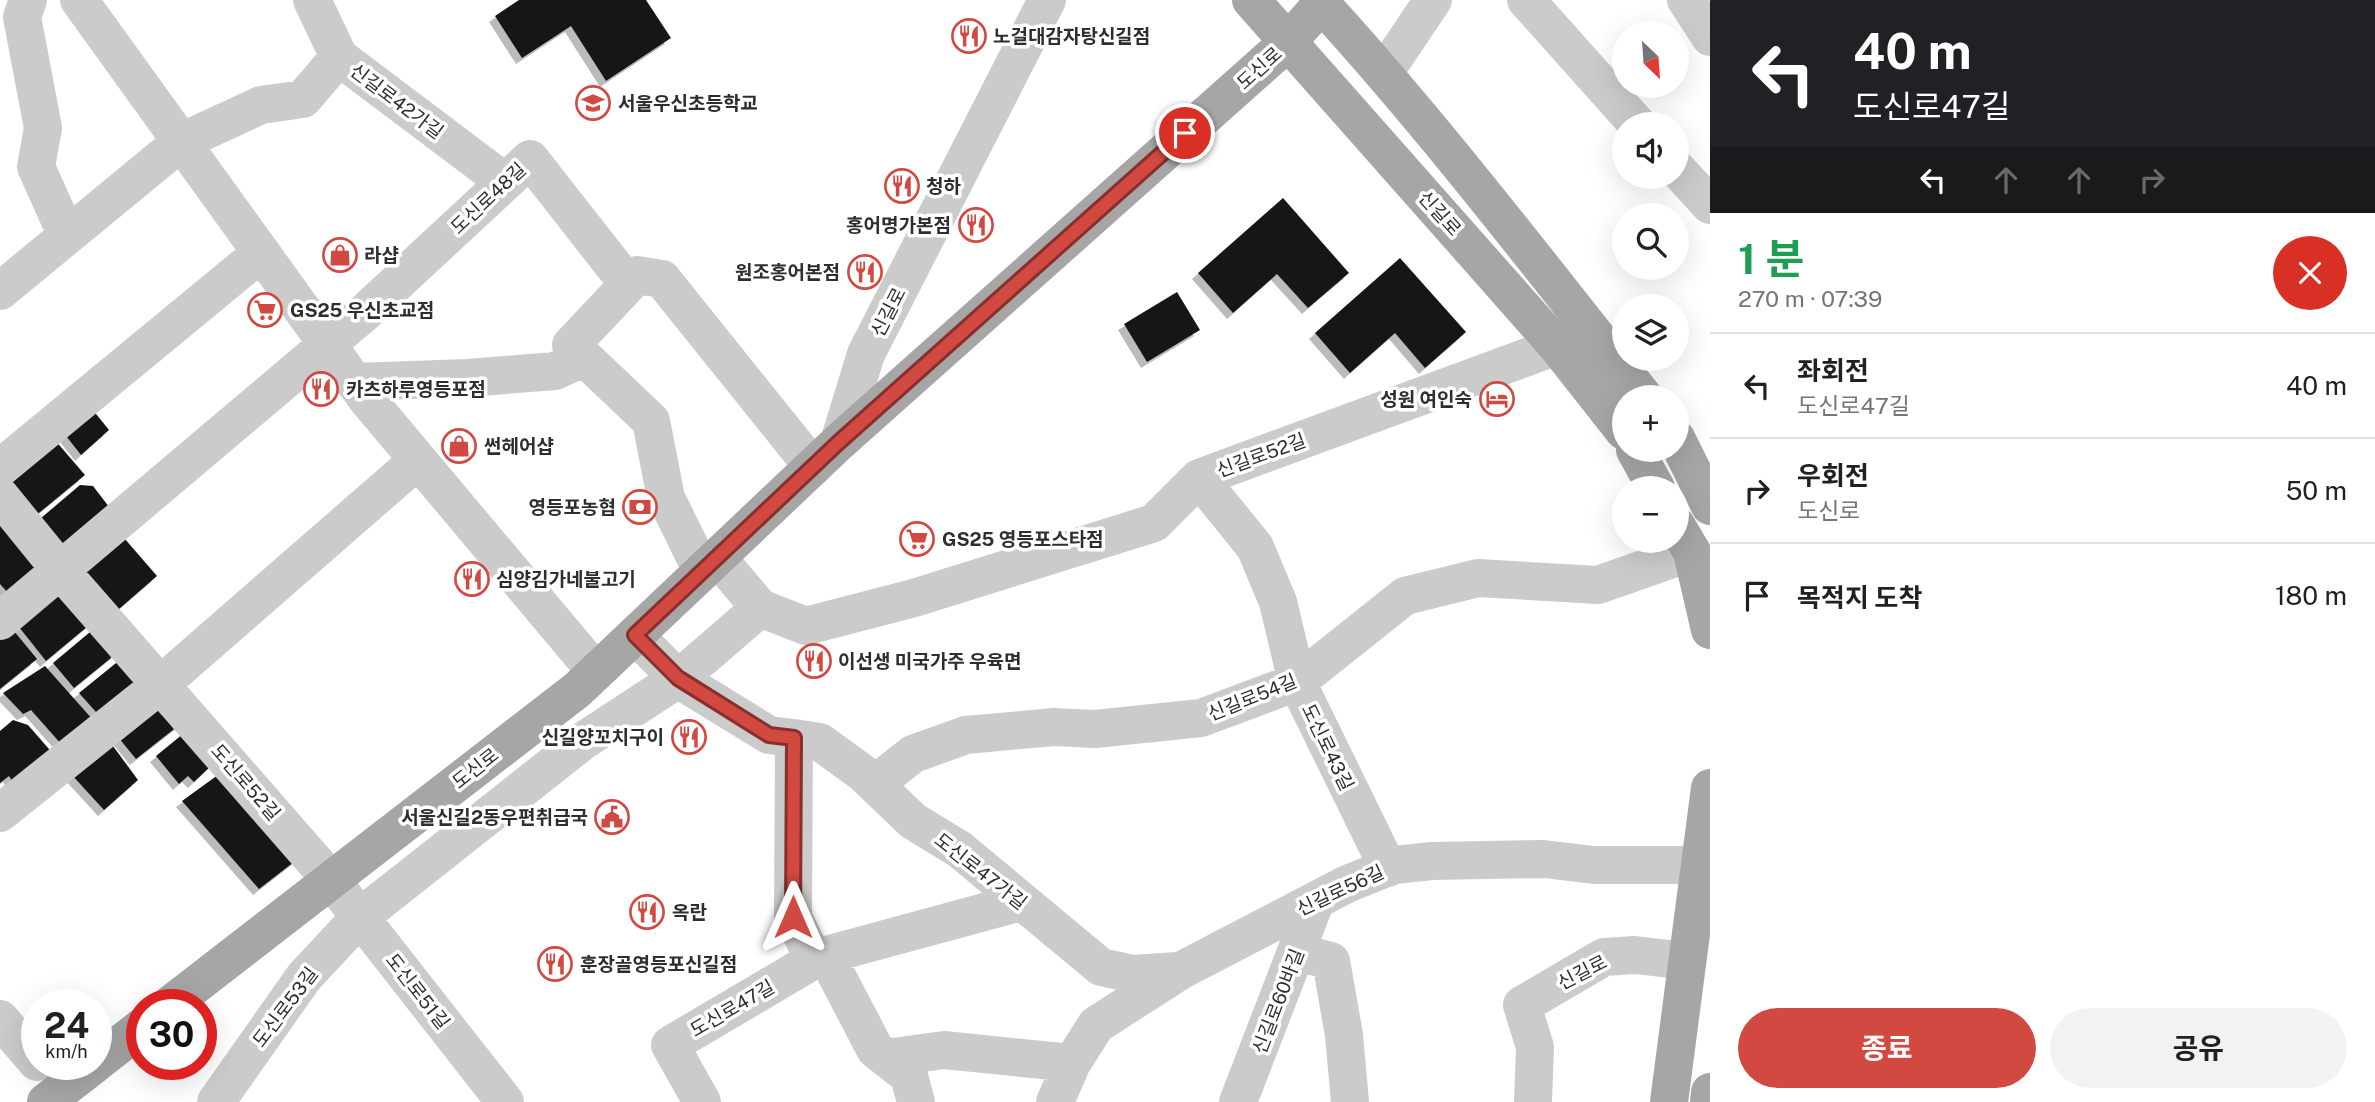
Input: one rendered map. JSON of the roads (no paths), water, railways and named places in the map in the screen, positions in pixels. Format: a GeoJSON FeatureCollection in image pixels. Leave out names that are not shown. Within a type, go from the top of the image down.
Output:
{"type":"FeatureCollection","features":[{"type":"Feature","properties":{"kind":"main road","name":"신길로"},"geometry":{"type":"LineString","coordinates":[[1251,0],[1557,346],[1612,416]]}},
{"type":"Feature","properties":{"kind":"main road","name":"도신로"},"geometry":{"type":"LineString","coordinates":[[190,989],[596,672],[826,454],[1287,43],[1321,1]]}},
{"type":"Feature","properties":{"kind":"main road"},"geometry":{"type":"LineString","coordinates":[[1321,1],[1384,73],[1587,322],[1635,385]]}},
{"type":"Feature","properties":{"kind":"main road"},"geometry":{"type":"LineString","coordinates":[[1689,452],[1710,506]]}},
{"type":"Feature","properties":{"kind":"main road"},"geometry":{"type":"LineString","coordinates":[[1688,553],[1710,630]]}},
{"type":"Feature","properties":{"kind":"main road"},"geometry":{"type":"LineString","coordinates":[[1669,1102],[1710,788]]}},
{"type":"Feature","properties":{"kind":"main road"},"geometry":{"type":"LineString","coordinates":[[112,1050],[126,1039]]}},
{"type":"Feature","properties":{"kind":"main road"},"geometry":{"type":"LineString","coordinates":[[1709,1102],[1710,1092]]}},
{"type":"Feature","properties":{"kind":"street"},"geometry":{"type":"LineString","coordinates":[[79,0],[354,382],[596,672]]}},
{"type":"Feature","properties":{"kind":"street","name":"신길로42가길"},"geometry":{"type":"LineString","coordinates":[[312,0],[339,57],[505,182]]}},
{"type":"Feature","properties":{"kind":"street","name":"신길로"},"geometry":{"type":"LineString","coordinates":[[826,454],[866,354],[1047,0]]}},
{"type":"Feature","properties":{"kind":"street"},"geometry":{"type":"LineString","coordinates":[[1384,73],[1433,0]]}},
{"type":"Feature","properties":{"kind":"street"},"geometry":{"type":"LineString","coordinates":[[1526,0],[1626,112]]}},
{"type":"Feature","properties":{"kind":"street"},"geometry":{"type":"LineString","coordinates":[[1685,0],[1710,37]]}},
{"type":"Feature","properties":{"kind":"street"},"geometry":{"type":"LineString","coordinates":[[16,14],[43,128],[37,167],[67,236]]}},
{"type":"Feature","properties":{"kind":"street"},"geometry":{"type":"LineString","coordinates":[[0,290],[181,142],[261,105],[303,99],[339,57]]}},
{"type":"Feature","properties":{"kind":"street","name":"도신로48길"},"geometry":{"type":"LineString","coordinates":[[61,571],[362,315],[530,159],[628,284]]}},
{"type":"Feature","properties":{"kind":"street"},"geometry":{"type":"LineString","coordinates":[[1689,183],[1710,205]]}},
{"type":"Feature","properties":{"kind":"street"},"geometry":{"type":"LineString","coordinates":[[0,468],[261,253]]}},
{"type":"Feature","properties":{"kind":"street"},"geometry":{"type":"LineString","coordinates":[[710,564],[666,498],[651,421],[571,345],[637,275],[662,279],[826,454]]}},
{"type":"Feature","properties":{"kind":"street","name":"신길로52길"},"geometry":{"type":"LineString","coordinates":[[710,564],[760,608],[806,626],[914,598],[1154,523],[1199,478],[1557,346]]}},
{"type":"Feature","properties":{"kind":"street"},"geometry":{"type":"LineString","coordinates":[[354,382],[468,378],[555,371],[574,362],[581,354]]}},
{"type":"Feature","properties":{"kind":"street"},"geometry":{"type":"LineString","coordinates":[[0,813],[160,685],[418,460]]}},
{"type":"Feature","properties":{"kind":"street","name":"도신로43길"},"geometry":{"type":"LineString","coordinates":[[1199,478],[1255,547],[1278,602],[1297,682],[1388,868]]}},
{"type":"Feature","properties":{"kind":"street","name":"도신로52길"},"geometry":{"type":"LineString","coordinates":[[0,496],[61,571],[331,880]]}},
{"type":"Feature","properties":{"kind":"street","name":"신길로54길"},"geometry":{"type":"LineString","coordinates":[[875,784],[913,754],[965,735],[1054,727],[1095,729],[1201,718],[1297,682],[1405,596],[1478,578],[1598,584],[1657,553]]}},
{"type":"Feature","properties":{"kind":"street"},"geometry":{"type":"LineString","coordinates":[[0,621],[61,571]]}},
{"type":"Feature","properties":{"kind":"street","name":"도신로53길"},"geometry":{"type":"LineString","coordinates":[[216,1102],[304,977],[360,917],[583,741],[678,678],[760,608]]}},
{"type":"Feature","properties":{"kind":"street"},"geometry":{"type":"LineString","coordinates":[[635,635],[678,678],[769,735],[794,738]]}},
{"type":"Feature","properties":{"kind":"street","name":"도신로47가길"},"geometry":{"type":"LineString","coordinates":[[794,738],[820,742],[875,784],[914,821],[959,849],[1101,967],[1133,974],[1180,971]]}},
{"type":"Feature","properties":{"kind":"street","name":"도신로47길"},"geometry":{"type":"LineString","coordinates":[[702,1102],[670,1045],[814,960],[793,917],[794,738]]}},
{"type":"Feature","properties":{"kind":"street","name":"신길로56길"},"geometry":{"type":"LineString","coordinates":[[1055,1102],[1072,1063],[1096,1025],[1180,971],[1316,900],[1388,868],[1432,861],[1544,859],[1594,865],[1701,865]]}},
{"type":"Feature","properties":{"kind":"street","name":"도신로51길"},"geometry":{"type":"LineString","coordinates":[[331,880],[505,1102]]}},
{"type":"Feature","properties":{"kind":"street","name":"신길로60바길"},"geometry":{"type":"LineString","coordinates":[[1238,1102],[1316,900]]}},
{"type":"Feature","properties":{"kind":"street"},"geometry":{"type":"LineString","coordinates":[[916,1102],[909,1076],[875,1049],[827,955],[1021,902]]}},
{"type":"Feature","properties":{"kind":"street"},"geometry":{"type":"LineString","coordinates":[[1297,951],[1331,961],[1344,1035],[1350,1102]]}},
{"type":"Feature","properties":{"kind":"street","name":"신길로"},"geometry":{"type":"LineString","coordinates":[[1533,1102],[1535,1048],[1522,1005],[1604,957],[1635,955],[1687,961]]}},
{"type":"Feature","properties":{"kind":"street"},"geometry":{"type":"LineString","coordinates":[[0,1019],[50,1084]]}},
{"type":"Feature","properties":{"kind":"street"},"geometry":{"type":"LineString","coordinates":[[886,1058],[944,1050],[1072,1063]]}},
{"type":"Feature","properties":{"kind":"place","name":"노걸대감자탕신길점"},"geometry":{"type":"Point","coordinates":[969,36]}},
{"type":"Feature","properties":{"kind":"place","name":"서울우신초등학교"},"geometry":{"type":"Point","coordinates":[593,103]}},
{"type":"Feature","properties":{"kind":"place","name":"청하"},"geometry":{"type":"Point","coordinates":[902,186]}},
{"type":"Feature","properties":{"kind":"place","name":"홍어명가본점"},"geometry":{"type":"Point","coordinates":[976,225]}},
{"type":"Feature","properties":{"kind":"place","name":"라샵"},"geometry":{"type":"Point","coordinates":[340,255]}},
{"type":"Feature","properties":{"kind":"place","name":"원조홍어본점"},"geometry":{"type":"Point","coordinates":[865,272]}},
{"type":"Feature","properties":{"kind":"place","name":"GS25 우신초교점"},"geometry":{"type":"Point","coordinates":[265,310]}},
{"type":"Feature","properties":{"kind":"place","name":"카츠하루영등포점"},"geometry":{"type":"Point","coordinates":[321,389]}},
{"type":"Feature","properties":{"kind":"place","name":"성원 여인숙"},"geometry":{"type":"Point","coordinates":[1497,399]}},
{"type":"Feature","properties":{"kind":"place","name":"썬헤어샵"},"geometry":{"type":"Point","coordinates":[459,446]}},
{"type":"Feature","properties":{"kind":"place","name":"영등포농협"},"geometry":{"type":"Point","coordinates":[640,507]}},
{"type":"Feature","properties":{"kind":"place","name":"GS25 영등포스타점"},"geometry":{"type":"Point","coordinates":[917,539]}},
{"type":"Feature","properties":{"kind":"place","name":"심양김가네불고기"},"geometry":{"type":"Point","coordinates":[472,579]}},
{"type":"Feature","properties":{"kind":"place","name":"이선생 미국가주 우육면"},"geometry":{"type":"Point","coordinates":[814,661]}},
{"type":"Feature","properties":{"kind":"place","name":"신길양꼬치구이"},"geometry":{"type":"Point","coordinates":[689,737]}},
{"type":"Feature","properties":{"kind":"place","name":"서울신길2동우편취급국"},"geometry":{"type":"Point","coordinates":[612,817]}},
{"type":"Feature","properties":{"kind":"place","name":"옥란"},"geometry":{"type":"Point","coordinates":[647,912]}},
{"type":"Feature","properties":{"kind":"place","name":"훈장골영등포신길점"},"geometry":{"type":"Point","coordinates":[555,964]}}]}
